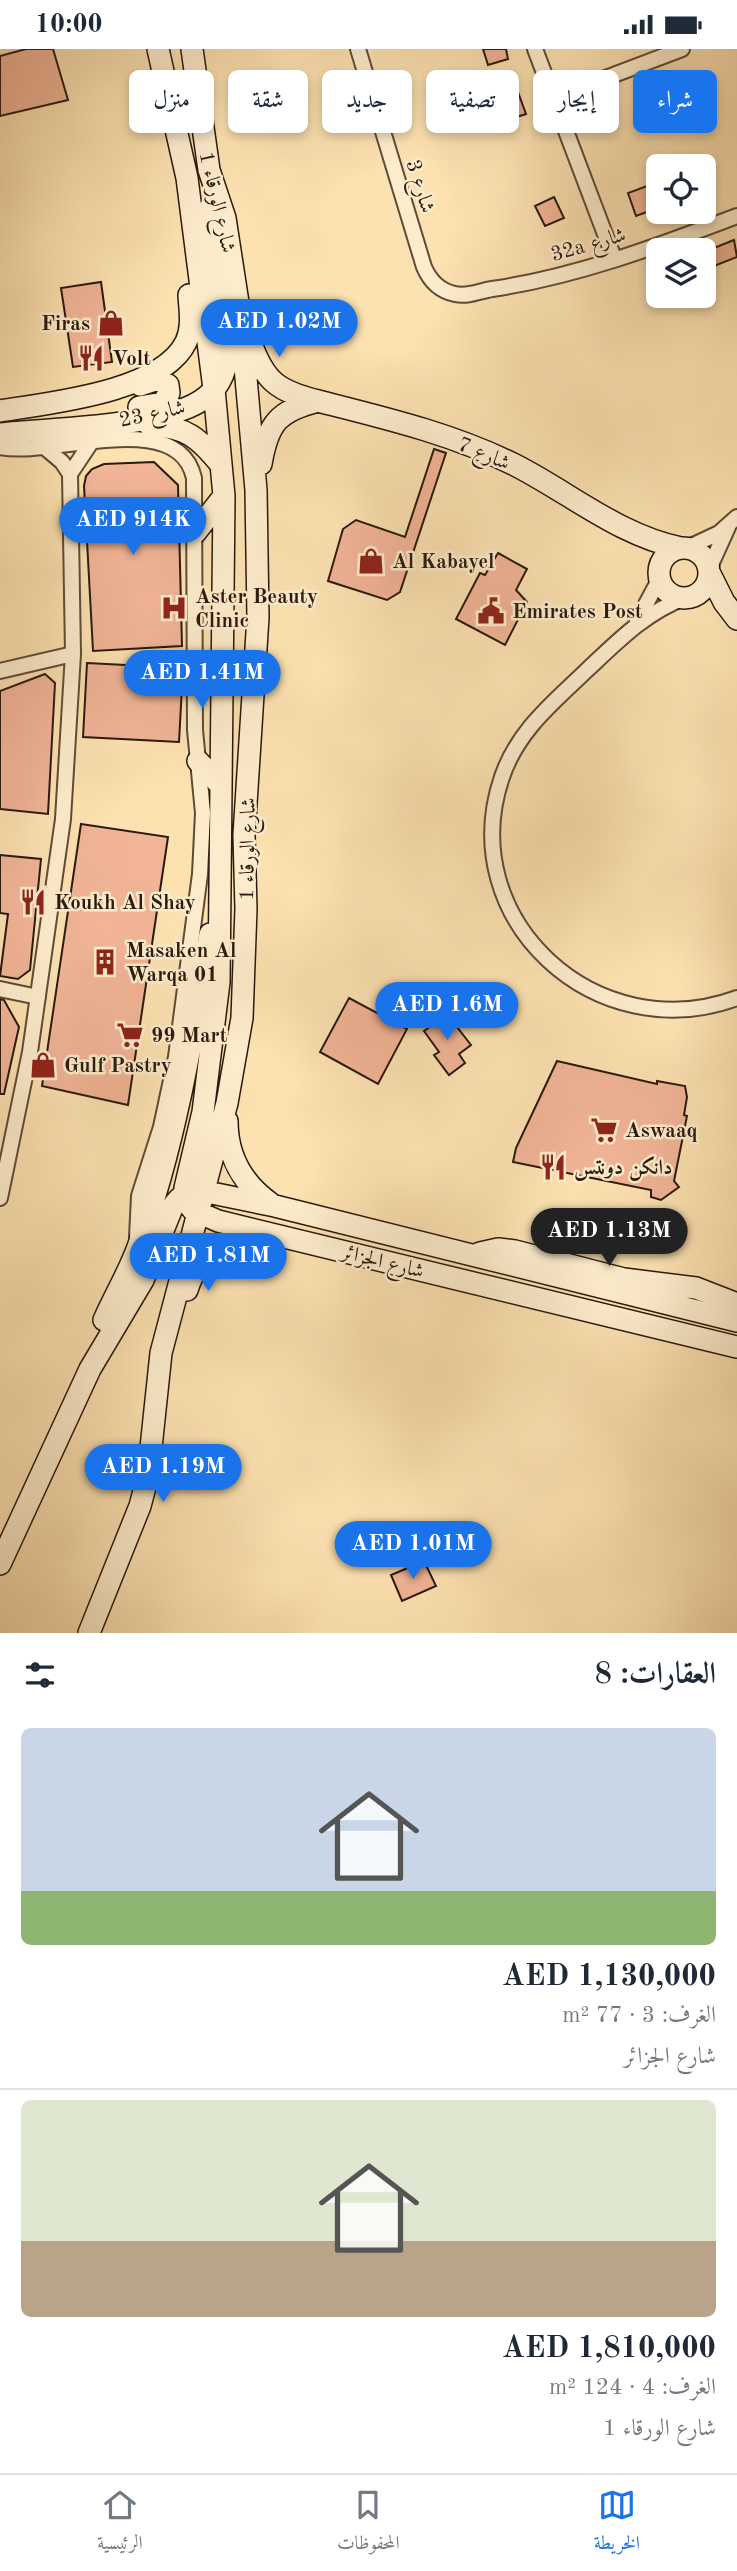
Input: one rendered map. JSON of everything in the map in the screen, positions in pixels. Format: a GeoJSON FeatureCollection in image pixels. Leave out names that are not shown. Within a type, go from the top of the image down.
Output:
{"type":"FeatureCollection","features":[{"type":"Feature","properties":{"kind":"street","name":"شارع الورقاء 1"},"geometry":{"type":"LineString","coordinates":[[158,49],[187,178],[214,389],[224,496],[219,982],[194,1193]]}},
{"type":"Feature","properties":{"kind":"street","name":"شارع الورقاء 1"},"geometry":{"type":"LineString","coordinates":[[0,1564],[96,1357],[143,1280],[169,1216],[176,1203],[194,1193],[227,1103],[239,1047],[243,999],[244,835],[258,617],[256,490],[241,322],[225,218],[213,182],[192,49]]}},
{"type":"Feature","properties":{"kind":"street","name":"شارع 3"},"geometry":{"type":"LineString","coordinates":[[358,49],[420,255],[430,278],[444,290],[463,295],[488,290]]}},
{"type":"Feature","properties":{"kind":"street"},"geometry":{"type":"LineString","coordinates":[[535,49],[543,70]]}},
{"type":"Feature","properties":{"kind":"street"},"geometry":{"type":"LineString","coordinates":[[619,73],[682,49]]}},
{"type":"Feature","properties":{"kind":"street"},"geometry":{"type":"LineString","coordinates":[[566,133],[614,258]]}},
{"type":"Feature","properties":{"kind":"street","name":"شارع 23"},"geometry":{"type":"LineString","coordinates":[[0,411],[80,399],[120,387],[176,356],[187,341],[191,315],[182,224],[187,178]]}},
{"type":"Feature","properties":{"kind":"street"},"geometry":{"type":"LineString","coordinates":[[213,182],[211,222],[228,355],[223,376],[214,389]]}},
{"type":"Feature","properties":{"kind":"street","name":"32a شارع"},"geometry":{"type":"LineString","coordinates":[[488,290],[527,283],[614,258],[737,216]]}},
{"type":"Feature","properties":{"kind":"street","name":"شارع 7"},"geometry":{"type":"LineString","coordinates":[[241,322],[256,360],[269,379],[290,393],[406,424],[490,453],[577,499],[636,536],[684,548]]}},
{"type":"Feature","properties":{"kind":"street"},"geometry":{"type":"LineString","coordinates":[[10,433],[97,412],[160,404],[169,397],[169,389],[162,380],[155,379],[120,394],[80,399]]}},
{"type":"Feature","properties":{"kind":"street","name":"شارع 23"},"geometry":{"type":"LineString","coordinates":[[10,433],[175,412],[195,404],[214,389]]}},
{"type":"Feature","properties":{"kind":"street"},"geometry":{"type":"LineString","coordinates":[[256,490],[270,428],[289,411],[319,401]]}},
{"type":"Feature","properties":{"kind":"street"},"geometry":{"type":"LineString","coordinates":[[109,422],[184,430],[204,443],[221,465]]}},
{"type":"Feature","properties":{"kind":"street"},"geometry":{"type":"LineString","coordinates":[[0,447],[153,439],[180,451],[190,463],[194,478],[198,761],[202,831],[196,917],[172,1081],[137,1206],[139,1246]]}},
{"type":"Feature","properties":{"kind":"street"},"geometry":{"type":"LineString","coordinates":[[70,474],[90,443]]}},
{"type":"Feature","properties":{"kind":"street"},"geometry":{"type":"LineString","coordinates":[[0,1198],[38,997],[63,819],[73,654],[70,474],[62,462],[43,446]]}},
{"type":"Feature","properties":{"kind":"street"},"geometry":{"type":"LineString","coordinates":[[195,533],[224,496]]}},
{"type":"Feature","properties":{"kind":"street"},"geometry":{"type":"LineString","coordinates":[[632,627],[659,577],[664,558],[733,522]]}},
{"type":"Feature","properties":{"kind":"street"},"geometry":{"type":"LineString","coordinates":[[733,522],[709,570],[703,589],[662,607],[632,627],[544,709],[515,748],[502,778],[495,809],[493,841],[497,874],[508,903],[532,941],[570,979],[596,995],[629,1005],[662,1010],[694,1009],[737,998]]}},
{"type":"Feature","properties":{"kind":"street","name":"شارع 7"},"geometry":{"type":"LineString","coordinates":[[636,536],[659,577]]}},
{"type":"Feature","properties":{"kind":"street"},"geometry":{"type":"LineString","coordinates":[[684,548],[699,553],[733,616]]}},
{"type":"Feature","properties":{"kind":"street"},"geometry":{"type":"LineString","coordinates":[[659,577],[666,590],[733,616]]}},
{"type":"Feature","properties":{"kind":"street"},"geometry":{"type":"LineString","coordinates":[[0,671],[73,654]]}},
{"type":"Feature","properties":{"kind":"street"},"geometry":{"type":"LineString","coordinates":[[198,761],[221,786]]}},
{"type":"Feature","properties":{"kind":"street"},"geometry":{"type":"LineString","coordinates":[[51,1453],[92,1346],[139,1246],[181,1099],[220,873]]}},
{"type":"Feature","properties":{"kind":"street"},"geometry":{"type":"LineString","coordinates":[[0,989],[38,997]]}},
{"type":"Feature","properties":{"kind":"street"},"geometry":{"type":"LineString","coordinates":[[227,1103],[227,1134],[233,1159],[246,1180],[275,1206]]}},
{"type":"Feature","properties":{"kind":"street"},"geometry":{"type":"LineString","coordinates":[[89,1633],[140,1506],[148,1476],[161,1353],[198,1215],[189,1206],[194,1193]]}},
{"type":"Feature","properties":{"kind":"street","name":"شارع الجزائر"},"geometry":{"type":"LineString","coordinates":[[194,1193],[275,1206],[737,1321]]}},
{"type":"Feature","properties":{"kind":"street"},"geometry":{"type":"LineString","coordinates":[[161,1353],[156,1323],[180,1221],[175,1215],[169,1216]]}},
{"type":"Feature","properties":{"kind":"street","name":"شارع الجزائر"},"geometry":{"type":"LineString","coordinates":[[198,1215],[737,1347]]}},
{"type":"Feature","properties":{"kind":"street"},"geometry":{"type":"LineString","coordinates":[[161,1353],[178,1318],[191,1277],[202,1261],[231,1239],[264,1232]]}},
{"type":"Feature","properties":{"kind":"street"},"geometry":{"type":"LineString","coordinates":[[471,1256],[489,1250],[507,1250],[624,1279],[696,1288],[737,1304]]}},
{"type":"Feature","properties":{"kind":"building"},"geometry":{"type":"Polygon","coordinates":[[[26,49],[53,49],[68,100],[0,116],[0,56],[26,49]]]}},
{"type":"Feature","properties":{"kind":"building"},"geometry":{"type":"Polygon","coordinates":[[[483,49],[506,49],[508,59],[488,65],[483,49]]]}},
{"type":"Feature","properties":{"kind":"building"},"geometry":{"type":"Polygon","coordinates":[[[519,95],[526,114],[519,116],[519,95]]]}},
{"type":"Feature","properties":{"kind":"building"},"geometry":{"type":"Polygon","coordinates":[[[646,186],[646,212],[636,216],[628,193],[646,186]]]}},
{"type":"Feature","properties":{"kind":"building"},"geometry":{"type":"Polygon","coordinates":[[[554,197],[564,218],[545,226],[535,206],[554,197]]]}},
{"type":"Feature","properties":{"kind":"building"},"geometry":{"type":"Polygon","coordinates":[[[734,240],[737,257],[716,265],[716,247],[734,240]]]}},
{"type":"Feature","properties":{"kind":"building"},"geometry":{"type":"Polygon","coordinates":[[[101,282],[112,362],[73,367],[61,288],[101,282]]]}},
{"type":"Feature","properties":{"kind":"building","name":"Al Kabayel"},"geometry":{"type":"Polygon","coordinates":[[[434,449],[446,453],[400,592],[387,600],[328,581],[343,529],[356,520],[405,537],[434,449]]]}},
{"type":"Feature","properties":{"kind":"building"},"geometry":{"type":"Polygon","coordinates":[[[154,462],[178,485],[182,646],[93,651],[84,486],[86,476],[92,469],[104,464],[154,462]]]}},
{"type":"Feature","properties":{"kind":"building","name":"Emirates Post"},"geometry":{"type":"Polygon","coordinates":[[[498,553],[527,569],[516,590],[527,602],[505,645],[456,619],[480,573],[485,575],[498,553]]]}},
{"type":"Feature","properties":{"kind":"building"},"geometry":{"type":"Polygon","coordinates":[[[87,663],[183,668],[179,742],[83,737],[87,663]]]}},
{"type":"Feature","properties":{"kind":"building"},"geometry":{"type":"Polygon","coordinates":[[[45,674],[55,683],[48,814],[0,809],[0,691],[45,674]]]}},
{"type":"Feature","properties":{"kind":"building","name":"Masaken Al Warqa 01"},"geometry":{"type":"Polygon","coordinates":[[[81,824],[168,837],[128,1105],[42,1086],[81,824]]]}},
{"type":"Feature","properties":{"kind":"building"},"geometry":{"type":"Polygon","coordinates":[[[0,855],[41,859],[30,970],[18,979],[0,976],[8,914],[0,913],[0,855]]]}},
{"type":"Feature","properties":{"kind":"building"},"geometry":{"type":"Polygon","coordinates":[[[349,998],[407,1029],[378,1084],[320,1052],[349,998]]]}},
{"type":"Feature","properties":{"kind":"building"},"geometry":{"type":"Polygon","coordinates":[[[0,999],[4,1000],[19,1027],[4,1094],[0,1094],[0,999]]]}},
{"type":"Feature","properties":{"kind":"building"},"geometry":{"type":"Polygon","coordinates":[[[443,1009],[471,1045],[459,1054],[465,1063],[449,1075],[434,1055],[439,1052],[424,1031],[434,1024],[430,1019],[443,1009]]]}},
{"type":"Feature","properties":{"kind":"building","name":"Aswaaq"},"geometry":{"type":"Polygon","coordinates":[[[557,1061],[657,1084],[657,1081],[685,1086],[687,1097],[684,1115],[687,1116],[674,1181],[679,1187],[661,1200],[651,1197],[651,1190],[513,1162],[516,1148],[557,1061]]]}},
{"type":"Feature","properties":{"kind":"building"},"geometry":{"type":"Polygon","coordinates":[[[424,1561],[436,1586],[402,1601],[391,1575],[424,1561]]]}},
{"type":"Feature","properties":{"kind":"place","name":"Firas"},"geometry":{"type":"Point","coordinates":[111,323]}},
{"type":"Feature","properties":{"kind":"place","name":"Volt"},"geometry":{"type":"Point","coordinates":[91,358]}},
{"type":"Feature","properties":{"kind":"place","name":"Al Kabayel"},"geometry":{"type":"Point","coordinates":[371,561]}},
{"type":"Feature","properties":{"kind":"place","name":"Aster Beauty Clinic"},"geometry":{"type":"Point","coordinates":[174,608]}},
{"type":"Feature","properties":{"kind":"place","name":"Emirates Post"},"geometry":{"type":"Point","coordinates":[491,611]}},
{"type":"Feature","properties":{"kind":"place","name":"Koukh Al Shay"},"geometry":{"type":"Point","coordinates":[33,902]}},
{"type":"Feature","properties":{"kind":"place","name":"Masaken Al Warqa 01"},"geometry":{"type":"Point","coordinates":[105,962]}},
{"type":"Feature","properties":{"kind":"place","name":"99 Mart"},"geometry":{"type":"Point","coordinates":[130,1035]}},
{"type":"Feature","properties":{"kind":"place","name":"Gulf Pastry"},"geometry":{"type":"Point","coordinates":[43,1065]}},
{"type":"Feature","properties":{"kind":"place","name":"Aswaaq"},"geometry":{"type":"Point","coordinates":[604,1130]}},
{"type":"Feature","properties":{"kind":"place","name":"دانكن دونتس"},"geometry":{"type":"Point","coordinates":[553,1167]}}]}
